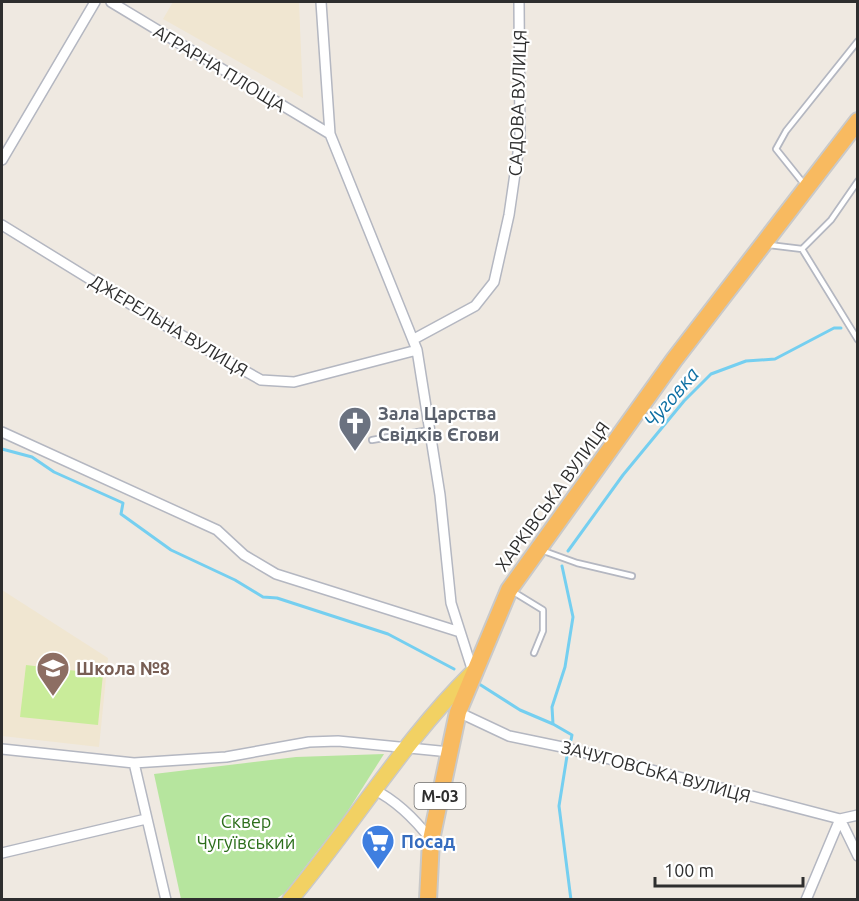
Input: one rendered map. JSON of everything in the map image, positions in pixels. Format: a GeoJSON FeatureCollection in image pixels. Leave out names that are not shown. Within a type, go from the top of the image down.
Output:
{"type":"FeatureCollection","features":[{"type":"Feature","properties":{"kind":"highway","name":"ХАРКІВСЬКА ВУЛИЦЯ"},"geometry":{"type":"LineString","coordinates":[[473,672],[509,590],[674,360],[858,121]]}},
{"type":"Feature","properties":{"kind":"highway","name":"М-03"},"geometry":{"type":"LineString","coordinates":[[428,900],[430,840],[458,712],[473,672]]}},
{"type":"Feature","properties":{"kind":"main road","name":"ХАРКІВСЬКА ВУЛИЦЯ"},"geometry":{"type":"LineString","coordinates":[[290,900],[405,747],[442,702],[473,672]]}},
{"type":"Feature","properties":{"kind":"street"},"geometry":{"type":"LineString","coordinates":[[2,160],[95,2]]}},
{"type":"Feature","properties":{"kind":"street","name":"АГРАРНА ПЛОЩА"},"geometry":{"type":"LineString","coordinates":[[111,2],[330,134]]}},
{"type":"Feature","properties":{"kind":"street"},"geometry":{"type":"LineString","coordinates":[[321,2],[330,134],[417,350],[440,495],[451,603],[473,672]]}},
{"type":"Feature","properties":{"kind":"street","name":"САДОВА ВУЛИЦЯ"},"geometry":{"type":"LineString","coordinates":[[414,339],[475,306],[494,282],[509,216],[520,139],[519,2]]}},
{"type":"Feature","properties":{"kind":"street","name":"ДЖЕРЕЛЬНА ВУЛИЦЯ"},"geometry":{"type":"LineString","coordinates":[[2,225],[174,331],[261,380],[294,382],[417,350]]}},
{"type":"Feature","properties":{"kind":"street"},"geometry":{"type":"LineString","coordinates":[[2,432],[217,530],[244,555],[276,574],[460,632]]}},
{"type":"Feature","properties":{"kind":"street","name":"ЗАЧУГОВСЬКА ВУЛИЦЯ"},"geometry":{"type":"LineString","coordinates":[[458,712],[509,736],[567,747],[840,819],[858,815]]}},
{"type":"Feature","properties":{"kind":"street"},"geometry":{"type":"LineString","coordinates":[[2,749],[134,763],[226,757],[309,742],[339,741],[450,752]]}},
{"type":"Feature","properties":{"kind":"street"},"geometry":{"type":"LineString","coordinates":[[134,763],[166,900]]}},
{"type":"Feature","properties":{"kind":"street"},"geometry":{"type":"LineString","coordinates":[[373,789],[389,797],[417,822],[430,840]]}},
{"type":"Feature","properties":{"kind":"street"},"geometry":{"type":"LineString","coordinates":[[2,853],[146,819]]}},
{"type":"Feature","properties":{"kind":"street"},"geometry":{"type":"LineString","coordinates":[[840,819],[858,856]]}},
{"type":"Feature","properties":{"kind":"street"},"geometry":{"type":"LineString","coordinates":[[806,900],[840,819]]}},
{"type":"Feature","properties":{"kind":"lane"},"geometry":{"type":"LineString","coordinates":[[806,188],[776,149],[786,131],[858,41]]}},
{"type":"Feature","properties":{"kind":"lane"},"geometry":{"type":"LineString","coordinates":[[802,249],[831,220],[858,181]]}},
{"type":"Feature","properties":{"kind":"lane"},"geometry":{"type":"LineString","coordinates":[[763,244],[802,249]]}},
{"type":"Feature","properties":{"kind":"lane"},"geometry":{"type":"LineString","coordinates":[[802,249],[858,340]]}},
{"type":"Feature","properties":{"kind":"lane"},"geometry":{"type":"LineString","coordinates":[[372,440],[429,430]]}},
{"type":"Feature","properties":{"kind":"lane"},"geometry":{"type":"LineString","coordinates":[[539,549],[577,563],[632,576]]}},
{"type":"Feature","properties":{"kind":"lane"},"geometry":{"type":"LineString","coordinates":[[509,590],[543,610],[543,631],[534,653]]}},
{"type":"Feature","properties":{"kind":"shaded area"},"geometry":{"type":"Polygon","coordinates":[[[173,2],[299,2],[303,98],[163,19],[173,2]]]}},
{"type":"Feature","properties":{"kind":"shaded area","name":"Школа №8"},"geometry":{"type":"Polygon","coordinates":[[[2,590],[108,658],[99,747],[2,736],[2,590]]]}},
{"type":"Feature","properties":{"kind":"green space"},"geometry":{"type":"Polygon","coordinates":[[[26,665],[103,674],[98,725],[20,717],[26,665]]]}},
{"type":"Feature","properties":{"kind":"green space","name":"Сквер Чугуївський"},"geometry":{"type":"Polygon","coordinates":[[[384,754],[344,817],[285,893],[276,899],[181,899],[154,774],[296,757],[384,754]]]}},
{"type":"Feature","properties":{"kind":"waterway","name":"Чуговка"},"geometry":{"type":"LineString","coordinates":[[568,551],[623,475],[684,401],[711,374],[746,361],[775,359],[834,328],[841,328]]}},
{"type":"Feature","properties":{"kind":"waterway"},"geometry":{"type":"LineString","coordinates":[[2,449],[32,457],[54,472],[123,503],[121,514],[171,550],[235,580],[263,597],[277,598],[388,634],[454,669]]}},
{"type":"Feature","properties":{"kind":"waterway","name":"Чуговка"},"geometry":{"type":"LineString","coordinates":[[562,566],[573,617],[565,667],[552,707],[553,724],[572,735],[571,740]]}},
{"type":"Feature","properties":{"kind":"waterway"},"geometry":{"type":"LineString","coordinates":[[476,682],[520,710],[553,724]]}},
{"type":"Feature","properties":{"kind":"waterway","name":"Чуговка"},"geometry":{"type":"LineString","coordinates":[[567,756],[559,806],[571,900]]}},
{"type":"Feature","properties":{"kind":"place","name":"Зала Царства Свідків Єгови"},"geometry":{"type":"Point","coordinates":[355,452]}},
{"type":"Feature","properties":{"kind":"place","name":"Школа №8"},"geometry":{"type":"Point","coordinates":[53,697]}},
{"type":"Feature","properties":{"kind":"place","name":"Посад"},"geometry":{"type":"Point","coordinates":[378,870]}}]}
